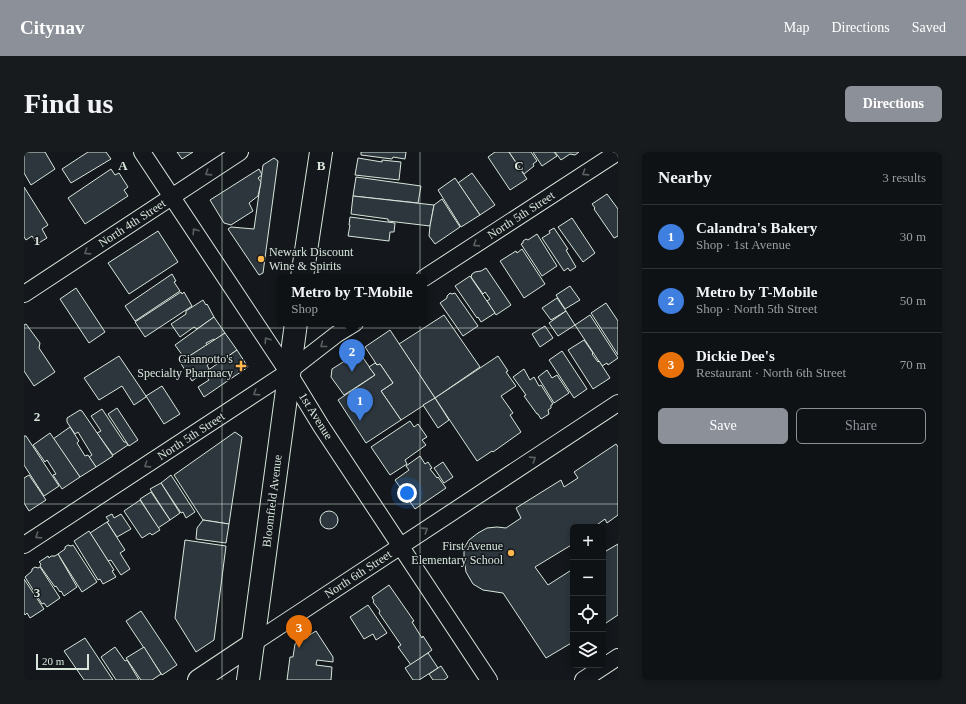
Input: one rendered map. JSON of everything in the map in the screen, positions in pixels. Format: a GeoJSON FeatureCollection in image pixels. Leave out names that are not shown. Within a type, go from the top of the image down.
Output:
{"type":"FeatureCollection","features":[{"type":"Feature","properties":{"kind":"main road"},"geometry":{"type":"LineString","coordinates":[[302,274],[321,152]]}},
{"type":"Feature","properties":{"kind":"main road","name":"Bloomfield Avenue"},"geometry":{"type":"LineString","coordinates":[[248,680],[288,372],[296,326]]}},
{"type":"Feature","properties":{"kind":"street","name":"1st Avenue"},"geometry":{"type":"LineString","coordinates":[[142,152],[489,680]]}},
{"type":"Feature","properties":{"kind":"street","name":"North 4th Street"},"geometry":{"type":"LineString","coordinates":[[24,294],[240,152]]}},
{"type":"Feature","properties":{"kind":"street","name":"North 5th Street"},"geometry":{"type":"LineString","coordinates":[[427,276],[618,152]]}},
{"type":"Feature","properties":{"kind":"street","name":"North 5th Street"},"geometry":{"type":"LineString","coordinates":[[24,546],[288,372],[337,334],[350,326]]}},
{"type":"Feature","properties":{"kind":"street","name":"North 6th Street"},"geometry":{"type":"LineString","coordinates":[[198,680],[618,403]]}},
{"type":"Feature","properties":{"kind":"street"},"geometry":{"type":"LineString","coordinates":[[583,680],[618,657]]}},
{"type":"Feature","properties":{"kind":"building"},"geometry":{"type":"Polygon","coordinates":[[[28,152],[45,152],[55,169],[31,185],[24,173],[24,154],[28,152]]]}},
{"type":"Feature","properties":{"kind":"building"},"geometry":{"type":"Polygon","coordinates":[[[88,152],[106,152],[111,159],[71,183],[62,169],[88,152]]]}},
{"type":"Feature","properties":{"kind":"building"},"geometry":{"type":"Polygon","coordinates":[[[177,152],[193,152],[182,159],[177,152]]]}},
{"type":"Feature","properties":{"kind":"building"},"geometry":{"type":"Polygon","coordinates":[[[361,152],[406,152],[405,159],[393,157],[392,159],[361,155],[361,152]]]}},
{"type":"Feature","properties":{"kind":"building"},"geometry":{"type":"Polygon","coordinates":[[[495,152],[509,152],[527,179],[510,190],[488,157],[495,152]]]}},
{"type":"Feature","properties":{"kind":"building"},"geometry":{"type":"Polygon","coordinates":[[[509,152],[531,152],[537,161],[533,164],[534,166],[524,174],[509,152]]]}},
{"type":"Feature","properties":{"kind":"building"},"geometry":{"type":"Polygon","coordinates":[[[533,152],[554,152],[557,156],[542,166],[533,152]]]}},
{"type":"Feature","properties":{"kind":"building"},"geometry":{"type":"Polygon","coordinates":[[[555,152],[579,152],[575,155],[570,154],[561,160],[555,152]]]}},
{"type":"Feature","properties":{"kind":"building"},"geometry":{"type":"Polygon","coordinates":[[[274,158],[278,161],[263,273],[259,275],[228,229],[231,227],[254,229],[263,165],[274,158]]]}},
{"type":"Feature","properties":{"kind":"building"},"geometry":{"type":"Polygon","coordinates":[[[358,158],[382,162],[382,160],[401,162],[399,180],[355,175],[358,158]]]}},
{"type":"Feature","properties":{"kind":"building"},"geometry":{"type":"Polygon","coordinates":[[[111,169],[115,175],[119,173],[128,187],[124,190],[128,196],[85,224],[68,198],[111,169]]]}},
{"type":"Feature","properties":{"kind":"building"},"geometry":{"type":"Polygon","coordinates":[[[259,169],[262,175],[258,178],[261,182],[258,196],[249,203],[253,211],[231,225],[224,223],[210,200],[259,169]]]}},
{"type":"Feature","properties":{"kind":"building"},"geometry":{"type":"Polygon","coordinates":[[[472,173],[495,205],[480,215],[458,183],[472,173]]]}},
{"type":"Feature","properties":{"kind":"building"},"geometry":{"type":"Polygon","coordinates":[[[356,177],[421,186],[418,203],[353,196],[356,177]]]}},
{"type":"Feature","properties":{"kind":"building"},"geometry":{"type":"Polygon","coordinates":[[[455,178],[480,215],[461,227],[438,190],[455,178]]]}},
{"type":"Feature","properties":{"kind":"building"},"geometry":{"type":"Polygon","coordinates":[[[24,187],[48,225],[42,229],[47,238],[37,244],[32,236],[26,240],[24,237],[24,187]]]}},
{"type":"Feature","properties":{"kind":"building"},"geometry":{"type":"Polygon","coordinates":[[[607,194],[618,209],[618,236],[614,238],[592,204],[607,194]]]}},
{"type":"Feature","properties":{"kind":"building"},"geometry":{"type":"Polygon","coordinates":[[[353,196],[434,205],[430,226],[388,221],[388,219],[351,214],[353,196]]]}},
{"type":"Feature","properties":{"kind":"building"},"geometry":{"type":"Polygon","coordinates":[[[442,199],[460,227],[435,244],[429,236],[430,226],[434,205],[442,199]]]}},
{"type":"Feature","properties":{"kind":"building"},"geometry":{"type":"Polygon","coordinates":[[[350,217],[395,223],[394,232],[390,232],[389,241],[348,236],[350,217]]]}},
{"type":"Feature","properties":{"kind":"building"},"geometry":{"type":"Polygon","coordinates":[[[572,218],[595,253],[583,262],[558,227],[572,218]]]}},
{"type":"Feature","properties":{"kind":"building"},"geometry":{"type":"Polygon","coordinates":[[[554,228],[568,249],[566,250],[576,267],[570,271],[568,268],[564,271],[542,238],[550,233],[549,231],[554,228]]]}},
{"type":"Feature","properties":{"kind":"building"},"geometry":{"type":"Polygon","coordinates":[[[158,231],[178,262],[129,294],[108,263],[158,231]]]}},
{"type":"Feature","properties":{"kind":"building"},"geometry":{"type":"Polygon","coordinates":[[[537,234],[557,266],[542,276],[521,244],[526,239],[528,240],[537,234]]]}},
{"type":"Feature","properties":{"kind":"building"},"geometry":{"type":"Polygon","coordinates":[[[522,249],[545,284],[524,298],[500,261],[522,249]]]}},
{"type":"Feature","properties":{"kind":"building"},"geometry":{"type":"Polygon","coordinates":[[[486,268],[511,305],[496,315],[487,301],[490,299],[485,292],[483,294],[471,277],[475,272],[486,268]]]}},
{"type":"Feature","properties":{"kind":"building"},"geometry":{"type":"Polygon","coordinates":[[[172,274],[176,281],[174,282],[180,291],[135,321],[125,306],[172,274]]]}},
{"type":"Feature","properties":{"kind":"building"},"geometry":{"type":"Polygon","coordinates":[[[470,276],[495,313],[481,322],[455,286],[470,276]]]}},
{"type":"Feature","properties":{"kind":"building"},"geometry":{"type":"Polygon","coordinates":[[[570,286],[580,300],[565,309],[556,295],[570,286]]]}},
{"type":"Feature","properties":{"kind":"building"},"geometry":{"type":"Polygon","coordinates":[[[76,288],[105,332],[89,343],[60,299],[76,288]]]}},
{"type":"Feature","properties":{"kind":"building"},"geometry":{"type":"Polygon","coordinates":[[[181,292],[182,294],[184,292],[192,306],[145,337],[135,322],[181,292]]]}},
{"type":"Feature","properties":{"kind":"building"},"geometry":{"type":"Polygon","coordinates":[[[450,293],[455,293],[478,326],[463,336],[440,303],[447,298],[450,293]]]}},
{"type":"Feature","properties":{"kind":"building"},"geometry":{"type":"Polygon","coordinates":[[[557,298],[566,311],[551,320],[542,308],[557,298]]]}},
{"type":"Feature","properties":{"kind":"building"},"geometry":{"type":"Polygon","coordinates":[[[203,300],[214,317],[197,329],[194,327],[180,337],[171,324],[186,314],[186,311],[203,300]]]}},
{"type":"Feature","properties":{"kind":"building"},"geometry":{"type":"Polygon","coordinates":[[[606,303],[618,321],[618,355],[591,313],[606,303]]]}},
{"type":"Feature","properties":{"kind":"building"},"geometry":{"type":"Polygon","coordinates":[[[566,311],[575,325],[558,336],[549,323],[566,311]]]}},
{"type":"Feature","properties":{"kind":"building"},"geometry":{"type":"Polygon","coordinates":[[[444,315],[480,367],[435,398],[399,344],[444,315]]]}},
{"type":"Feature","properties":{"kind":"building"},"geometry":{"type":"Polygon","coordinates":[[[590,315],[618,358],[608,365],[607,363],[602,366],[575,325],[590,315]]]}},
{"type":"Feature","properties":{"kind":"building"},"geometry":{"type":"Polygon","coordinates":[[[214,317],[225,333],[215,340],[214,339],[206,343],[207,345],[185,359],[175,345],[214,317]]]}},
{"type":"Feature","properties":{"kind":"building"},"geometry":{"type":"Polygon","coordinates":[[[26,324],[40,343],[39,348],[55,372],[34,386],[24,371],[24,325],[26,324]]]}},
{"type":"Feature","properties":{"kind":"building"},"geometry":{"type":"Polygon","coordinates":[[[545,326],[553,338],[540,347],[532,334],[545,326]]]}},
{"type":"Feature","properties":{"kind":"building"},"geometry":{"type":"Polygon","coordinates":[[[390,330],[435,398],[401,420],[381,391],[393,383],[380,364],[377,365],[365,347],[390,330]]]}},
{"type":"Feature","properties":{"kind":"building"},"geometry":{"type":"Polygon","coordinates":[[[225,333],[237,350],[218,363],[216,359],[207,365],[209,369],[192,381],[180,362],[225,333]]]}},
{"type":"Feature","properties":{"kind":"building"},"geometry":{"type":"Polygon","coordinates":[[[584,340],[593,353],[592,354],[598,362],[599,361],[610,378],[593,389],[568,350],[584,340]]]}},
{"type":"Feature","properties":{"kind":"building"},"geometry":{"type":"Polygon","coordinates":[[[237,350],[248,367],[204,397],[198,387],[209,380],[204,373],[237,350]]]}},
{"type":"Feature","properties":{"kind":"building"},"geometry":{"type":"Polygon","coordinates":[[[562,351],[587,389],[574,398],[549,360],[562,351]]]}},
{"type":"Feature","properties":{"kind":"building"},"geometry":{"type":"Polygon","coordinates":[[[359,352],[375,375],[344,395],[331,377],[332,369],[359,352]]]}},
{"type":"Feature","properties":{"kind":"building"},"geometry":{"type":"Polygon","coordinates":[[[119,356],[146,396],[134,405],[122,386],[99,400],[84,378],[119,356]]]}},
{"type":"Feature","properties":{"kind":"building"},"geometry":{"type":"Polygon","coordinates":[[[498,356],[508,371],[506,372],[516,386],[501,396],[513,413],[510,415],[521,432],[493,452],[492,451],[477,461],[435,398],[498,356]]]}},
{"type":"Feature","properties":{"kind":"building"},"geometry":{"type":"Polygon","coordinates":[[[375,363],[377,365],[380,364],[393,383],[381,391],[401,420],[366,443],[338,400],[375,375],[369,367],[375,363]]]}},
{"type":"Feature","properties":{"kind":"building"},"geometry":{"type":"Polygon","coordinates":[[[524,369],[530,380],[534,377],[539,386],[541,385],[553,404],[548,410],[549,414],[541,419],[524,396],[526,395],[513,377],[524,369]]]}},
{"type":"Feature","properties":{"kind":"building"},"geometry":{"type":"Polygon","coordinates":[[[547,370],[552,378],[557,375],[569,393],[554,403],[538,377],[547,370]]]}},
{"type":"Feature","properties":{"kind":"building"},"geometry":{"type":"Polygon","coordinates":[[[162,386],[180,414],[164,424],[146,396],[162,386]]]}},
{"type":"Feature","properties":{"kind":"building"},"geometry":{"type":"Polygon","coordinates":[[[435,398],[449,420],[438,428],[423,405],[435,398]]]}},
{"type":"Feature","properties":{"kind":"building"},"geometry":{"type":"Polygon","coordinates":[[[117,408],[138,440],[129,446],[108,414],[117,408]]]}},
{"type":"Feature","properties":{"kind":"building"},"geometry":{"type":"Polygon","coordinates":[[[102,409],[124,442],[128,445],[113,455],[97,433],[101,431],[91,416],[102,409]]]}},
{"type":"Feature","properties":{"kind":"building"},"geometry":{"type":"Polygon","coordinates":[[[80,410],[113,456],[96,467],[89,457],[92,455],[78,432],[75,434],[67,422],[67,418],[80,410]]]}},
{"type":"Feature","properties":{"kind":"building"},"geometry":{"type":"Polygon","coordinates":[[[410,421],[414,427],[418,424],[427,437],[422,440],[426,445],[405,460],[407,464],[390,475],[371,447],[410,421]]]}},
{"type":"Feature","properties":{"kind":"building"},"geometry":{"type":"Polygon","coordinates":[[[70,427],[79,441],[77,443],[85,456],[88,455],[96,467],[80,477],[53,439],[70,427]]]}},
{"type":"Feature","properties":{"kind":"building"},"geometry":{"type":"Polygon","coordinates":[[[235,432],[242,437],[229,524],[203,520],[174,475],[235,432]]]}},
{"type":"Feature","properties":{"kind":"building"},"geometry":{"type":"Polygon","coordinates":[[[50,433],[80,477],[62,489],[53,475],[56,474],[47,460],[45,462],[33,445],[50,433]]]}},
{"type":"Feature","properties":{"kind":"building"},"geometry":{"type":"Polygon","coordinates":[[[24,436],[26,436],[59,486],[44,496],[24,465],[24,436]]]}},
{"type":"Feature","properties":{"kind":"building","name":"First Avenue Elementary School"},"geometry":{"type":"Polygon","coordinates":[[[616,444],[618,447],[618,515],[607,523],[605,519],[598,524],[570,524],[570,546],[535,567],[548,585],[570,571],[570,644],[546,658],[503,593],[483,590],[473,584],[466,572],[464,548],[469,540],[487,528],[506,528],[521,518],[516,508],[561,480],[564,487],[578,478],[574,472],[616,444]]]}},
{"type":"Feature","properties":{"kind":"building"},"geometry":{"type":"Polygon","coordinates":[[[420,456],[425,464],[428,462],[432,468],[430,469],[446,488],[415,509],[395,480],[409,470],[406,466],[420,456]]]}},
{"type":"Feature","properties":{"kind":"building"},"geometry":{"type":"Polygon","coordinates":[[[443,462],[453,477],[444,483],[434,468],[443,462]]]}},
{"type":"Feature","properties":{"kind":"building"},"geometry":{"type":"Polygon","coordinates":[[[29,475],[46,500],[29,511],[24,503],[24,478],[29,475]]]}},
{"type":"Feature","properties":{"kind":"building"},"geometry":{"type":"Polygon","coordinates":[[[171,475],[195,512],[186,518],[161,483],[171,475]]]}},
{"type":"Feature","properties":{"kind":"building"},"geometry":{"type":"Polygon","coordinates":[[[161,483],[180,513],[170,520],[150,489],[161,483]]]}},
{"type":"Feature","properties":{"kind":"building"},"geometry":{"type":"Polygon","coordinates":[[[151,492],[170,520],[158,528],[140,499],[151,492]]]}},
{"type":"Feature","properties":{"kind":"building"},"geometry":{"type":"Polygon","coordinates":[[[140,500],[160,530],[152,535],[150,533],[142,538],[124,511],[140,500]]]}},
{"type":"Feature","properties":{"kind":"building"},"geometry":{"type":"Polygon","coordinates":[[[329,511],[335,514],[338,520],[335,526],[329,529],[323,526],[320,520],[323,514],[329,511]]]}},
{"type":"Feature","properties":{"kind":"building"},"geometry":{"type":"Polygon","coordinates":[[[112,514],[114,518],[121,514],[131,529],[117,537],[107,522],[109,521],[106,517],[112,514]]]}},
{"type":"Feature","properties":{"kind":"building"},"geometry":{"type":"Polygon","coordinates":[[[203,520],[229,524],[226,543],[196,539],[197,528],[203,520]]]}},
{"type":"Feature","properties":{"kind":"building"},"geometry":{"type":"Polygon","coordinates":[[[107,522],[125,550],[120,553],[130,569],[121,575],[111,560],[108,561],[90,533],[107,522]]]}},
{"type":"Feature","properties":{"kind":"building"},"geometry":{"type":"Polygon","coordinates":[[[89,531],[114,570],[112,571],[116,577],[103,584],[100,579],[98,580],[74,541],[89,531]]]}},
{"type":"Feature","properties":{"kind":"building"},"geometry":{"type":"Polygon","coordinates":[[[185,540],[226,546],[214,640],[196,652],[175,618],[185,540]]]}},
{"type":"Feature","properties":{"kind":"building"},"geometry":{"type":"Polygon","coordinates":[[[618,544],[618,615],[606,623],[606,560],[606,551],[618,544]]]}},
{"type":"Feature","properties":{"kind":"building"},"geometry":{"type":"Polygon","coordinates":[[[68,545],[73,545],[97,582],[82,592],[58,554],[68,545]]]}},
{"type":"Feature","properties":{"kind":"building"},"geometry":{"type":"Polygon","coordinates":[[[58,554],[77,587],[64,596],[56,586],[55,587],[40,566],[41,564],[39,562],[48,556],[49,558],[58,554]]]}},
{"type":"Feature","properties":{"kind":"building"},"geometry":{"type":"Polygon","coordinates":[[[35,567],[40,567],[60,598],[47,607],[44,603],[42,604],[25,577],[35,567]]]}},
{"type":"Feature","properties":{"kind":"building"},"geometry":{"type":"Polygon","coordinates":[[[24,579],[44,609],[30,618],[27,613],[25,615],[24,613],[24,579]]]}},
{"type":"Feature","properties":{"kind":"building"},"geometry":{"type":"Polygon","coordinates":[[[389,585],[414,621],[412,622],[422,638],[423,636],[432,650],[411,665],[398,647],[401,645],[373,602],[372,597],[389,585]]]}},
{"type":"Feature","properties":{"kind":"building"},"geometry":{"type":"Polygon","coordinates":[[[368,605],[387,633],[376,640],[373,634],[364,639],[350,617],[368,605]]]}},
{"type":"Feature","properties":{"kind":"building"},"geometry":{"type":"Polygon","coordinates":[[[141,611],[177,665],[162,675],[126,621],[141,611]]]}},
{"type":"Feature","properties":{"kind":"building"},"geometry":{"type":"Polygon","coordinates":[[[316,631],[333,657],[333,662],[317,660],[316,665],[332,667],[331,680],[287,680],[290,657],[293,657],[295,644],[316,631]]]}},
{"type":"Feature","properties":{"kind":"building"},"geometry":{"type":"Polygon","coordinates":[[[85,638],[113,680],[84,680],[64,651],[85,638]]]}},
{"type":"Feature","properties":{"kind":"building"},"geometry":{"type":"Polygon","coordinates":[[[115,647],[125,661],[127,660],[139,680],[116,680],[101,657],[115,647]]]}},
{"type":"Feature","properties":{"kind":"building"},"geometry":{"type":"Polygon","coordinates":[[[144,647],[161,674],[152,680],[141,680],[126,658],[144,647]]]}},
{"type":"Feature","properties":{"kind":"building"},"geometry":{"type":"Polygon","coordinates":[[[428,653],[438,668],[419,680],[413,680],[405,668],[428,653]]]}},
{"type":"Feature","properties":{"kind":"building"},"geometry":{"type":"Polygon","coordinates":[[[441,666],[448,677],[444,680],[433,680],[429,674],[441,666]]]}},
{"type":"Feature","properties":{"kind":"place","name":"Newark Discount Wine & Spirits"},"geometry":{"type":"Point","coordinates":[261,259]}},
{"type":"Feature","properties":{"kind":"place","name":"Giannotto's Specialty Pharmacy"},"geometry":{"type":"Point","coordinates":[241,366]}},
{"type":"Feature","properties":{"kind":"place","name":"Metro by T-Mobile"},"geometry":{"type":"Point","coordinates":[352,372]}},
{"type":"Feature","properties":{"kind":"place","name":"Calandra's Bakery"},"geometry":{"type":"Point","coordinates":[360,421]}},
{"type":"Feature","properties":{"kind":"place","name":"First Avenue Elementary School"},"geometry":{"type":"Point","coordinates":[511,553]}},
{"type":"Feature","properties":{"kind":"place","name":"Dickie Dee's"},"geometry":{"type":"Point","coordinates":[299,648]}}]}
